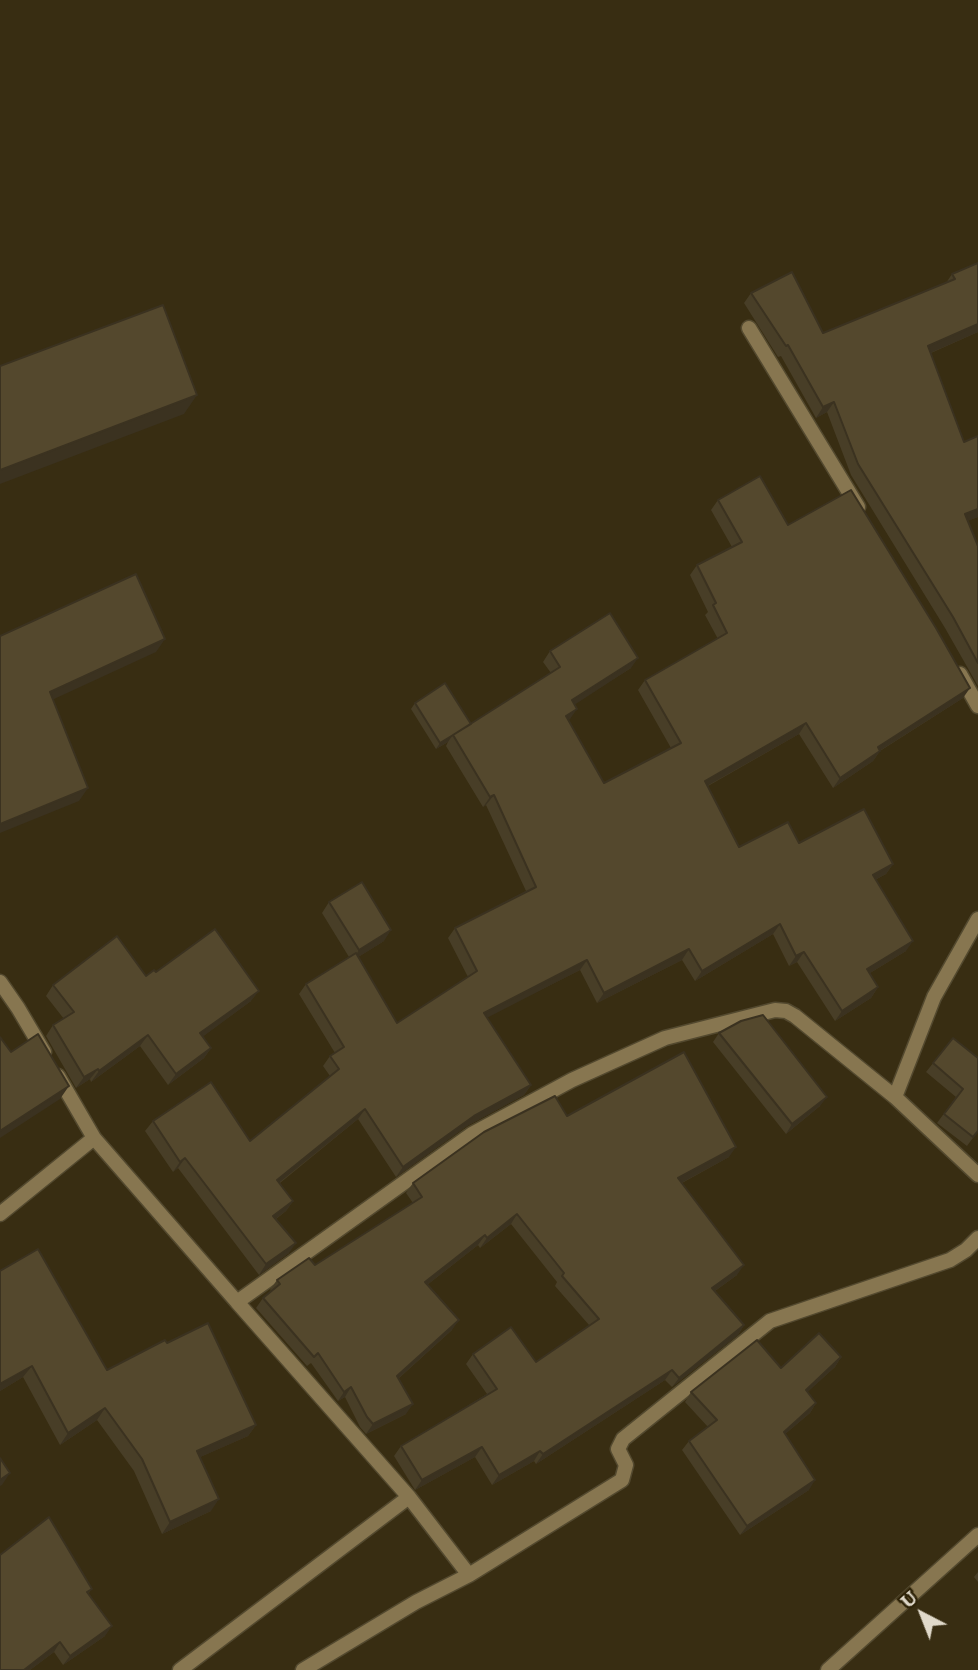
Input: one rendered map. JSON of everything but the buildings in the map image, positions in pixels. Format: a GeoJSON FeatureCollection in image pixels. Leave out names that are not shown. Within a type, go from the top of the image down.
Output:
{"type":"FeatureCollection","features":[{"type":"Feature","properties":{"kind":"street"},"geometry":{"type":"LineString","coordinates":[[749,328],[867,522]]}},
{"type":"Feature","properties":{"kind":"street"},"geometry":{"type":"LineString","coordinates":[[955,664],[978,706]]}},
{"type":"Feature","properties":{"kind":"street"},"geometry":{"type":"LineString","coordinates":[[895,1097],[934,997],[978,919]]}},
{"type":"Feature","properties":{"kind":"street"},"geometry":{"type":"LineString","coordinates":[[0,982],[18,1008],[93,1138],[410,1497],[469,1575]]}},
{"type":"Feature","properties":{"kind":"street"},"geometry":{"type":"LineString","coordinates":[[237,1302],[472,1134],[572,1080],[665,1038],[766,1011],[786,1011],[895,1097],[978,1175]]}},
{"type":"Feature","properties":{"kind":"street"},"geometry":{"type":"LineString","coordinates":[[0,1214],[93,1138]]}},
{"type":"Feature","properties":{"kind":"street"},"geometry":{"type":"LineString","coordinates":[[303,1670],[416,1602],[469,1575],[622,1479],[626,1465],[618,1449],[624,1439],[770,1321],[950,1260],[966,1251],[978,1238]]}},
{"type":"Feature","properties":{"kind":"street"},"geometry":{"type":"LineString","coordinates":[[180,1670],[410,1497]]}},
{"type":"Feature","properties":{"kind":"street"},"geometry":{"type":"LineString","coordinates":[[828,1670],[978,1535]]}}]}
